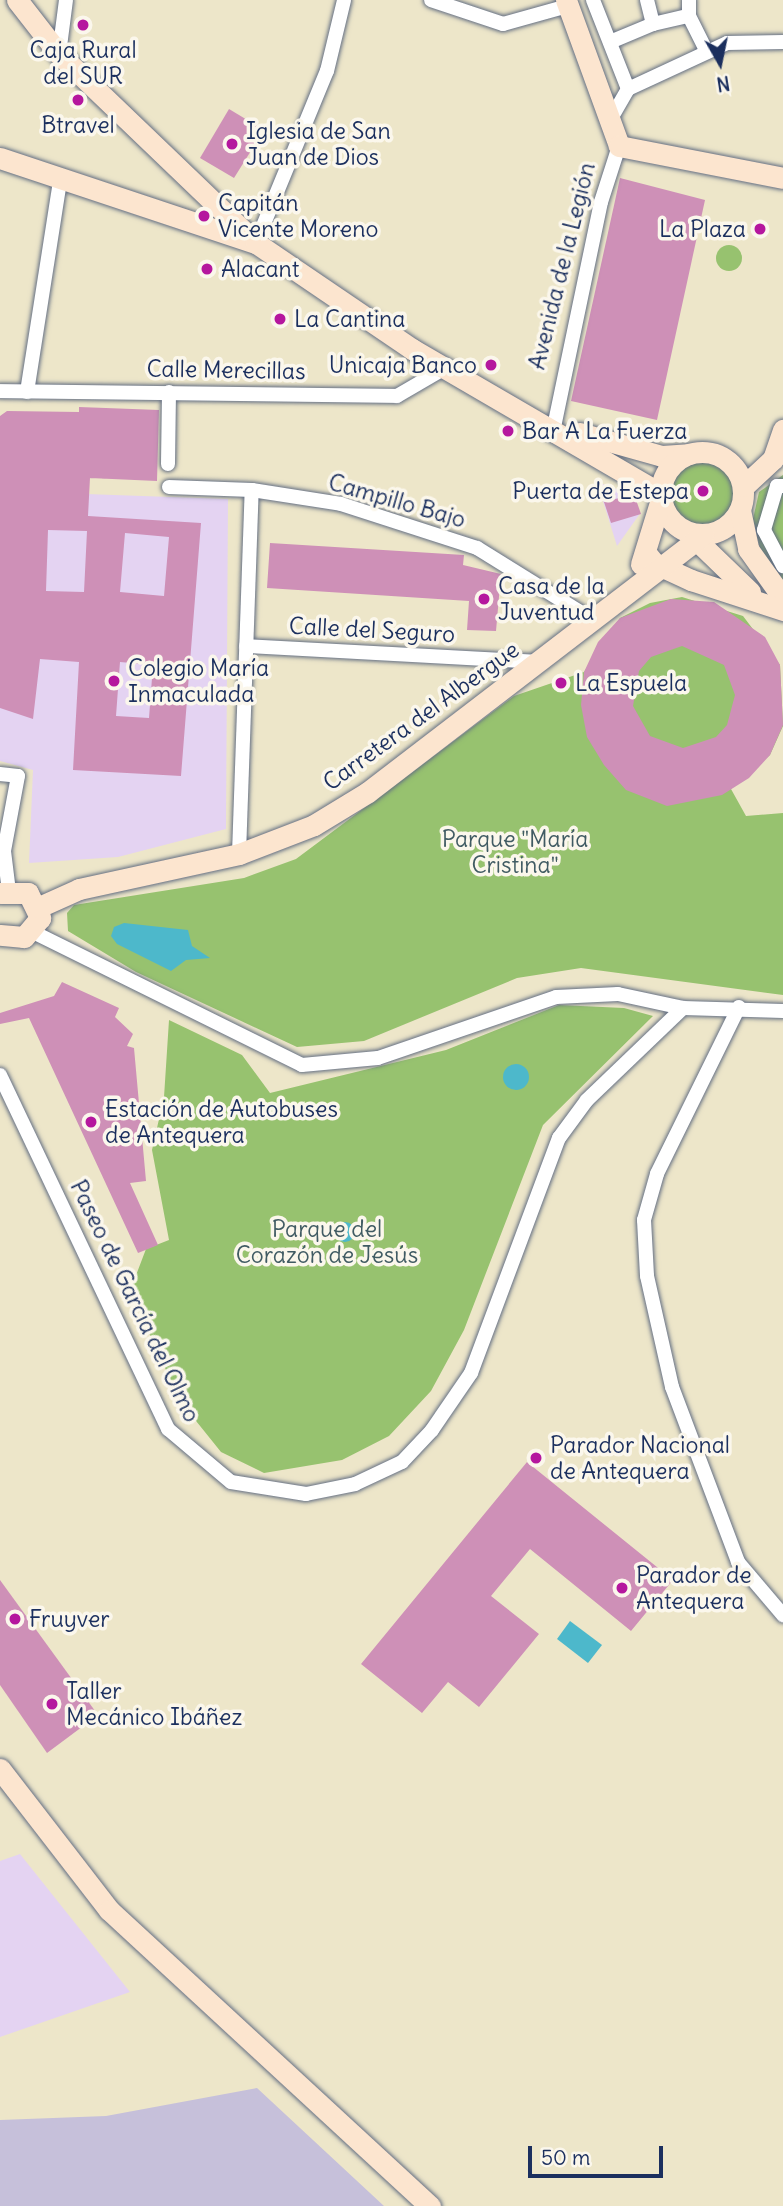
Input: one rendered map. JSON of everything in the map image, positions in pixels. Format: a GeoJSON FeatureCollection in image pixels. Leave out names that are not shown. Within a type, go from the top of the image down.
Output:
{"type":"FeatureCollection","features":[{"type":"Feature","properties":{"kind":"street"},"geometry":{"type":"LineString","coordinates":[[17,0],[59,54],[256,243],[445,368],[559,430],[661,497],[670,519],[696,536],[731,577],[782,606]]}},
{"type":"Feature","properties":{"kind":"street"},"geometry":{"type":"LineString","coordinates":[[59,54],[66,0]]}},
{"type":"Feature","properties":{"kind":"street"},"geometry":{"type":"LineString","coordinates":[[256,243],[327,71],[344,0]]}},
{"type":"Feature","properties":{"kind":"street"},"geometry":{"type":"LineString","coordinates":[[432,0],[503,24],[567,3]]}},
{"type":"Feature","properties":{"kind":"street"},"geometry":{"type":"LineString","coordinates":[[593,0],[628,89]]}},
{"type":"Feature","properties":{"kind":"street"},"geometry":{"type":"LineString","coordinates":[[646,0],[653,24]]}},
{"type":"Feature","properties":{"kind":"street"},"geometry":{"type":"LineString","coordinates":[[689,0],[689,16],[707,52]]}},
{"type":"Feature","properties":{"kind":"street","name":"Avenida de la Legión"},"geometry":{"type":"LineString","coordinates":[[559,430],[601,202],[619,146],[567,3]]}},
{"type":"Feature","properties":{"kind":"street"},"geometry":{"type":"LineString","coordinates":[[610,42],[653,24],[689,16]]}},
{"type":"Feature","properties":{"kind":"street"},"geometry":{"type":"LineString","coordinates":[[609,122],[628,89],[707,52],[727,43],[783,42]]}},
{"type":"Feature","properties":{"kind":"street"},"geometry":{"type":"LineString","coordinates":[[619,146],[783,178]]}},
{"type":"Feature","properties":{"kind":"street"},"geometry":{"type":"LineString","coordinates":[[0,158],[60,181],[256,243]]}},
{"type":"Feature","properties":{"kind":"street"},"geometry":{"type":"LineString","coordinates":[[27,392],[60,181]]}},
{"type":"Feature","properties":{"kind":"street","name":"Calle Merecillas"},"geometry":{"type":"LineString","coordinates":[[0,391],[397,396],[445,368]]}},
{"type":"Feature","properties":{"kind":"street"},"geometry":{"type":"LineString","coordinates":[[168,464],[169,392]]}},
{"type":"Feature","properties":{"kind":"street"},"geometry":{"type":"LineString","coordinates":[[559,430],[662,456],[688,454],[723,457],[744,486]]}},
{"type":"Feature","properties":{"kind":"street"},"geometry":{"type":"LineString","coordinates":[[731,577],[747,569],[749,552],[740,510],[744,486],[773,459],[783,430]]}},
{"type":"Feature","properties":{"kind":"street"},"geometry":{"type":"LineString","coordinates":[[688,454],[667,472],[661,497],[654,560],[691,580],[782,606]]}},
{"type":"Feature","properties":{"kind":"street"},"geometry":{"type":"LineString","coordinates":[[783,486],[777,486],[764,530],[783,566]]}},
{"type":"Feature","properties":{"kind":"street","name":"Campillo Bajo"},"geometry":{"type":"LineString","coordinates":[[169,487],[253,490],[341,504],[477,548],[593,620]]}},
{"type":"Feature","properties":{"kind":"street"},"geometry":{"type":"LineString","coordinates":[[239,854],[253,490]]}},
{"type":"Feature","properties":{"kind":"street"},"geometry":{"type":"LineString","coordinates":[[696,536],[727,527],[740,510]]}},
{"type":"Feature","properties":{"kind":"street","name":"Carretera del Albergue"},"geometry":{"type":"LineString","coordinates":[[39,907],[79,890],[239,854],[314,825],[368,792],[621,598],[654,560],[696,536]]}},
{"type":"Feature","properties":{"kind":"street"},"geometry":{"type":"LineString","coordinates":[[749,552],[782,606]]}},
{"type":"Feature","properties":{"kind":"street","name":"Carretera del Albergue"},"geometry":{"type":"LineString","coordinates":[[621,598],[691,580]]}},
{"type":"Feature","properties":{"kind":"street","name":"Calle del Seguro"},"geometry":{"type":"LineString","coordinates":[[246,646],[538,662]]}},
{"type":"Feature","properties":{"kind":"street"},"geometry":{"type":"LineString","coordinates":[[0,774],[18,776],[4,851],[4,892],[28,893],[39,907],[33,932]]}},
{"type":"Feature","properties":{"kind":"street"},"geometry":{"type":"LineString","coordinates":[[0,935],[33,932],[302,1065],[377,1058],[471,1031],[545,998],[618,993],[683,1008],[739,1007],[783,1011]]}},
{"type":"Feature","properties":{"kind":"street"},"geometry":{"type":"LineString","coordinates":[[739,1007],[657,1174],[644,1220],[647,1276],[672,1387],[738,1562],[783,1615]]}},
{"type":"Feature","properties":{"kind":"street","name":"Paseo de García del Olmo"},"geometry":{"type":"LineString","coordinates":[[0,1075],[168,1429],[231,1482],[306,1494],[355,1484],[401,1462],[432,1430],[471,1373],[559,1138],[587,1100],[683,1008]]}},
{"type":"Feature","properties":{"kind":"street"},"geometry":{"type":"LineString","coordinates":[[0,1769],[108,1910],[424,2203]]}},
{"type":"Feature","properties":{"kind":"shaded area"},"geometry":{"type":"Polygon","coordinates":[[[597,482],[633,495],[639,515],[617,546],[597,482]]]}},
{"type":"Feature","properties":{"kind":"shaded area","name":"Colegio María Inmaculada"},"geometry":{"type":"Polygon","coordinates":[[[0,491],[228,499],[226,829],[118,857],[29,863],[33,770],[0,761],[0,491]]]}},
{"type":"Feature","properties":{"kind":"shaded area"},"geometry":{"type":"Polygon","coordinates":[[[20,1854],[130,1992],[0,2037],[0,1861],[20,1854]]]}},
{"type":"Feature","properties":{"kind":"shaded area"},"geometry":{"type":"Polygon","coordinates":[[[257,2088],[384,2206],[0,2206],[0,2120],[106,2116],[257,2088]]]}},
{"type":"Feature","properties":{"kind":"green space"},"geometry":{"type":"Polygon","coordinates":[[[729,245],[738,249],[742,258],[738,267],[729,271],[720,267],[716,258],[720,249],[729,245]]]}},
{"type":"Feature","properties":{"kind":"green space"},"geometry":{"type":"Polygon","coordinates":[[[696,459],[710,459],[722,464],[732,474],[737,493],[732,512],[722,522],[710,527],[696,527],[684,522],[674,512],[669,500],[669,486],[674,474],[684,464],[696,459]]]}},
{"type":"Feature","properties":{"kind":"green space"},"geometry":{"type":"Polygon","coordinates":[[[783,475],[783,584],[762,556],[753,519],[759,492],[783,475]]]}},
{"type":"Feature","properties":{"kind":"green space","name":"Parque \"María Cristina\""},"geometry":{"type":"Polygon","coordinates":[[[682,597],[743,616],[780,665],[783,726],[770,755],[731,789],[746,816],[783,813],[783,995],[581,968],[517,978],[364,1041],[297,1047],[136,972],[68,931],[67,913],[74,905],[244,878],[296,859],[514,696],[584,672],[620,618],[650,603],[682,597]]]}},
{"type":"Feature","properties":{"kind":"green space","name":"Parque del Corazón de Jesús"},"geometry":{"type":"Polygon","coordinates":[[[559,1005],[624,1008],[653,1016],[543,1125],[464,1330],[431,1391],[389,1436],[342,1460],[264,1473],[221,1452],[180,1401],[130,1291],[146,1249],[169,1240],[152,1150],[164,1097],[169,1020],[242,1055],[270,1093],[446,1050],[559,1005]]]}},
{"type":"Feature","properties":{"kind":"water"},"geometry":{"type":"Polygon","coordinates":[[[124,923],[188,930],[192,946],[210,958],[186,960],[171,971],[117,944],[111,936],[114,927],[124,923]]]}},
{"type":"Feature","properties":{"kind":"water"},"geometry":{"type":"Polygon","coordinates":[[[516,1064],[525,1068],[529,1077],[525,1086],[516,1090],[507,1086],[503,1077],[507,1068],[516,1064]]]}},
{"type":"Feature","properties":{"kind":"water"},"geometry":{"type":"Polygon","coordinates":[[[341,1222],[349,1222],[355,1232],[349,1242],[341,1242],[335,1236],[335,1228],[341,1222]]]}},
{"type":"Feature","properties":{"kind":"water"},"geometry":{"type":"Polygon","coordinates":[[[570,1621],[602,1645],[588,1663],[557,1639],[570,1621]]]}},
{"type":"Feature","properties":{"kind":"building","name":"Iglesia de San Juan de Dios"},"geometry":{"type":"Polygon","coordinates":[[[229,109],[264,130],[234,178],[200,158],[229,109]]]}},
{"type":"Feature","properties":{"kind":"building"},"geometry":{"type":"Polygon","coordinates":[[[620,178],[705,200],[657,420],[571,401],[620,178]]]}},
{"type":"Feature","properties":{"kind":"building"},"geometry":{"type":"Polygon","coordinates":[[[79,407],[159,410],[157,481],[90,478],[88,516],[201,523],[181,776],[73,770],[79,662],[40,659],[33,719],[0,708],[0,416],[7,411],[79,412],[79,407]],[[48,530],[46,591],[84,592],[87,531],[48,530]],[[125,533],[120,592],[164,596],[169,537],[125,533]],[[120,662],[116,716],[149,718],[153,665],[120,662]]]}},
{"type":"Feature","properties":{"kind":"building"},"geometry":{"type":"Polygon","coordinates":[[[634,494],[641,514],[611,523],[604,502],[634,494]]]}},
{"type":"Feature","properties":{"kind":"building"},"geometry":{"type":"Polygon","coordinates":[[[270,543],[464,555],[463,565],[501,574],[496,631],[467,630],[469,601],[267,588],[270,543]]]}},
{"type":"Feature","properties":{"kind":"building"},"geometry":{"type":"Polygon","coordinates":[[[671,599],[714,602],[765,637],[780,665],[783,725],[770,755],[749,778],[722,795],[667,806],[626,790],[604,765],[587,737],[581,705],[584,672],[598,642],[620,618],[671,599]],[[682,646],[651,657],[639,671],[633,706],[650,736],[683,748],[716,737],[727,725],[735,695],[724,665],[682,646]]]}},
{"type":"Feature","properties":{"kind":"building"},"geometry":{"type":"Polygon","coordinates":[[[62,982],[119,1008],[115,1017],[133,1034],[127,1046],[134,1048],[146,1181],[130,1183],[158,1245],[138,1253],[29,1018],[0,1024],[0,1013],[54,996],[62,982]]]}},
{"type":"Feature","properties":{"kind":"building","name":"Parador de Antequera"},"geometry":{"type":"Polygon","coordinates":[[[527,1462],[673,1580],[631,1631],[530,1549],[491,1596],[539,1634],[479,1707],[448,1682],[422,1713],[361,1664],[527,1462]]]}},
{"type":"Feature","properties":{"kind":"building"},"geometry":{"type":"Polygon","coordinates":[[[0,1580],[98,1715],[47,1753],[0,1685],[0,1580]]]}},
{"type":"Feature","properties":{"kind":"place","name":"Caja Rural del SUR"},"geometry":{"type":"Point","coordinates":[83,25]}},
{"type":"Feature","properties":{"kind":"place","name":"Btravel"},"geometry":{"type":"Point","coordinates":[78,100]}},
{"type":"Feature","properties":{"kind":"place","name":"Iglesia de San Juan de Dios"},"geometry":{"type":"Point","coordinates":[232,144]}},
{"type":"Feature","properties":{"kind":"place","name":"Capitán Vicente Moreno"},"geometry":{"type":"Point","coordinates":[204,216]}},
{"type":"Feature","properties":{"kind":"place","name":"La Plaza"},"geometry":{"type":"Point","coordinates":[760,229]}},
{"type":"Feature","properties":{"kind":"place","name":"Alacant"},"geometry":{"type":"Point","coordinates":[207,269]}},
{"type":"Feature","properties":{"kind":"place","name":"La Cantina"},"geometry":{"type":"Point","coordinates":[280,319]}},
{"type":"Feature","properties":{"kind":"place","name":"Unicaja Banco"},"geometry":{"type":"Point","coordinates":[491,365]}},
{"type":"Feature","properties":{"kind":"place","name":"Bar A La Fuerza"},"geometry":{"type":"Point","coordinates":[508,431]}},
{"type":"Feature","properties":{"kind":"place","name":"Puerta de Estepa"},"geometry":{"type":"Point","coordinates":[703,491]}},
{"type":"Feature","properties":{"kind":"place","name":"Casa de la Juventud"},"geometry":{"type":"Point","coordinates":[484,599]}},
{"type":"Feature","properties":{"kind":"place","name":"Colegio María Inmaculada"},"geometry":{"type":"Point","coordinates":[114,681]}},
{"type":"Feature","properties":{"kind":"place","name":"La Espuela"},"geometry":{"type":"Point","coordinates":[561,683]}},
{"type":"Feature","properties":{"kind":"place","name":"Estación de Autobuses de Antequera"},"geometry":{"type":"Point","coordinates":[91,1122]}},
{"type":"Feature","properties":{"kind":"place","name":"Parador Nacional de Antequera"},"geometry":{"type":"Point","coordinates":[536,1458]}},
{"type":"Feature","properties":{"kind":"place","name":"Parador de Antequera"},"geometry":{"type":"Point","coordinates":[622,1588]}},
{"type":"Feature","properties":{"kind":"place","name":"Fruyver"},"geometry":{"type":"Point","coordinates":[15,1619]}},
{"type":"Feature","properties":{"kind":"place","name":"Taller Mecánico Ibáñez"},"geometry":{"type":"Point","coordinates":[52,1704]}}]}
